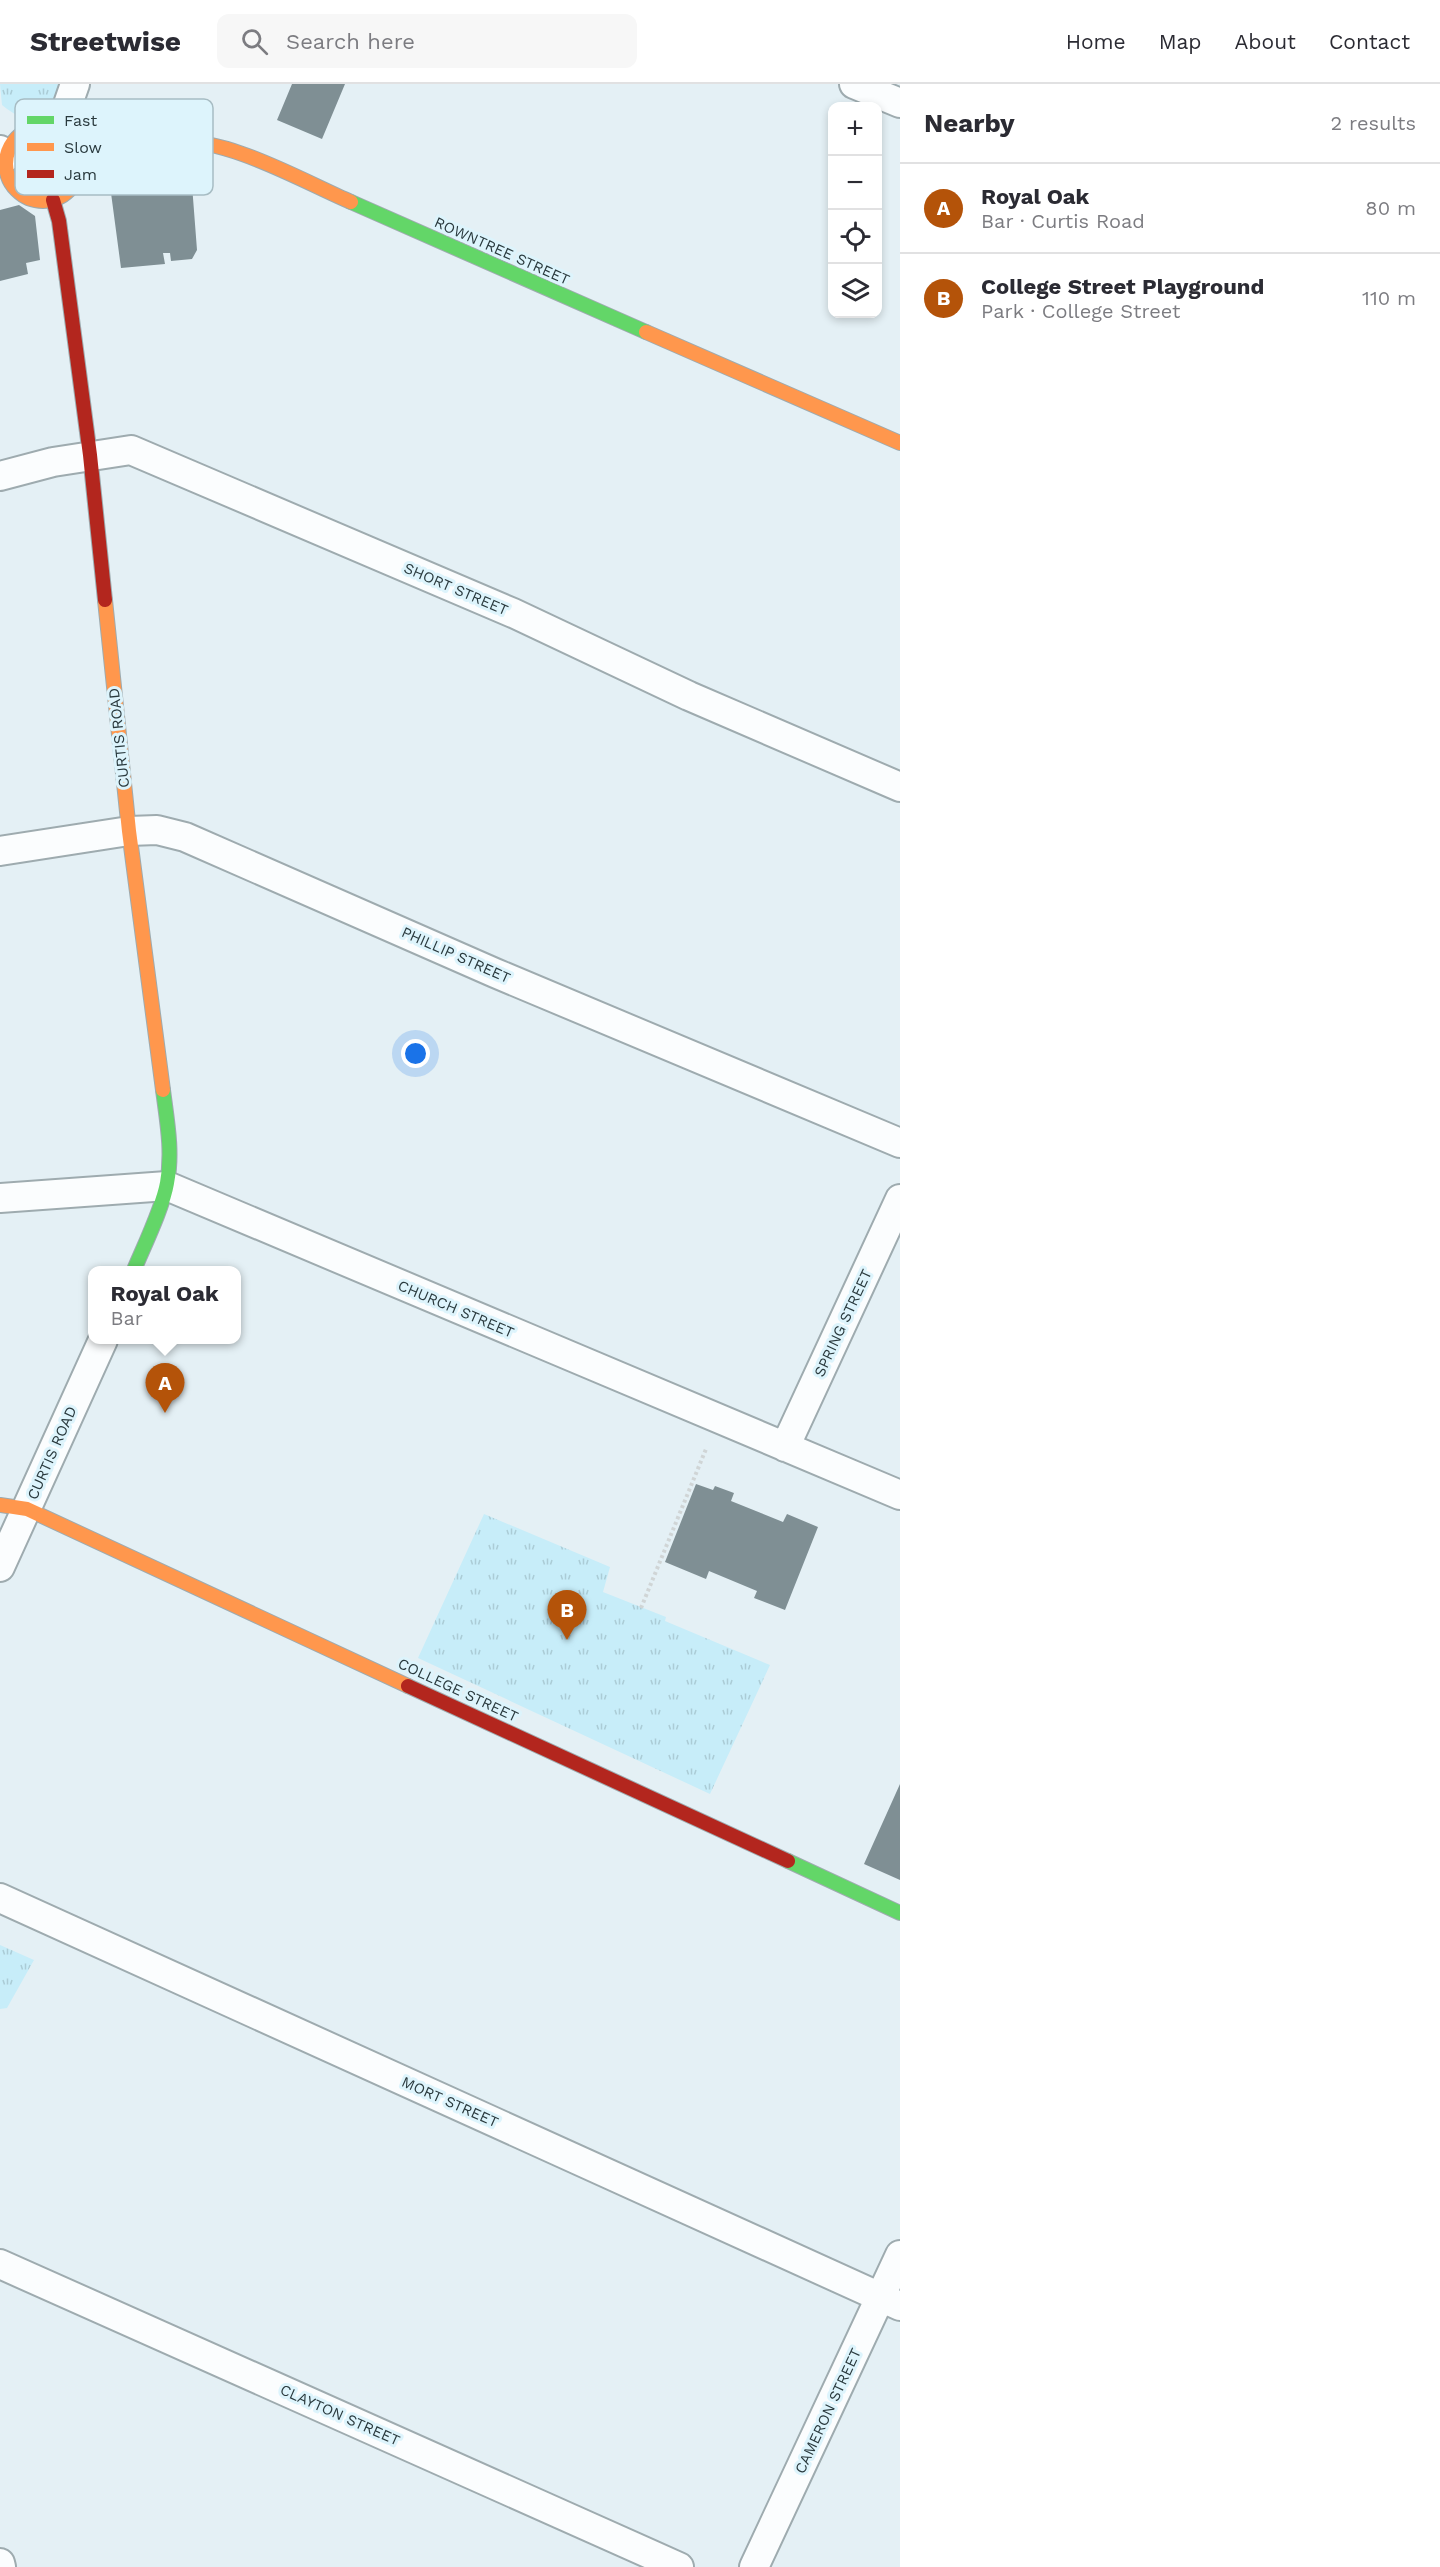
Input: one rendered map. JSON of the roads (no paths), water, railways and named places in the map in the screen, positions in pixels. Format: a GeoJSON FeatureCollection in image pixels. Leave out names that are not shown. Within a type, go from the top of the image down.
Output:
{"type":"FeatureCollection","features":[{"type":"Feature","properties":{"kind":"street"},"geometry":{"type":"LineString","coordinates":[[70,99],[75,84]]}},
{"type":"Feature","properties":{"kind":"street"},"geometry":{"type":"LineString","coordinates":[[854,84],[900,103]]}},
{"type":"Feature","properties":{"kind":"street"},"geometry":{"type":"LineString","coordinates":[[15,142],[3,163],[15,188]]}},
{"type":"Feature","properties":{"kind":"street","name":"ROWNTREE STREET"},"geometry":{"type":"LineString","coordinates":[[213,147],[261,163],[900,443]]}},
{"type":"Feature","properties":{"kind":"street"},"geometry":{"type":"LineString","coordinates":[[22,195],[35,201],[53,200],[64,195]]}},
{"type":"Feature","properties":{"kind":"street","name":"CURTIS ROAD"},"geometry":{"type":"LineString","coordinates":[[53,200],[59,221],[90,455],[129,831],[169,1134],[170,1164],[167,1186],[136,1266]]}},
{"type":"Feature","properties":{"kind":"street","name":"SHORT STREET"},"geometry":{"type":"LineString","coordinates":[[0,476],[53,462],[131,450],[513,613],[689,696],[900,787]]}},
{"type":"Feature","properties":{"kind":"street","name":"PHILLIP STREET"},"geometry":{"type":"LineString","coordinates":[[0,851],[129,831],[157,830],[186,837],[506,977],[900,1143]]}},
{"type":"Feature","properties":{"kind":"street","name":"CHURCH STREET"},"geometry":{"type":"LineString","coordinates":[[0,1198],[167,1186],[900,1496]]}},
{"type":"Feature","properties":{"kind":"street","name":"SPRING STREET"},"geometry":{"type":"LineString","coordinates":[[785,1447],[900,1199]]}},
{"type":"Feature","properties":{"kind":"street","name":"CURTIS ROAD"},"geometry":{"type":"LineString","coordinates":[[0,1567],[14,1507],[101,1344]]}},
{"type":"Feature","properties":{"kind":"street","name":"COLLEGE STREET"},"geometry":{"type":"LineString","coordinates":[[14,1507],[900,1913]]}},
{"type":"Feature","properties":{"kind":"street","name":"MORT STREET"},"geometry":{"type":"LineString","coordinates":[[0,1898],[891,2302]]}},
{"type":"Feature","properties":{"kind":"street","name":"CAMERON STREET"},"geometry":{"type":"LineString","coordinates":[[754,2567],[891,2302],[900,2255]]}},
{"type":"Feature","properties":{"kind":"street","name":"CLAYTON STREET"},"geometry":{"type":"LineString","coordinates":[[0,2264],[679,2567]]}},
{"type":"Feature","properties":{"kind":"place","name":"Royal Oak"},"geometry":{"type":"Point","coordinates":[165,1413]}},
{"type":"Feature","properties":{"kind":"place","name":"College Street Playground"},"geometry":{"type":"Point","coordinates":[567,1640]}}]}
